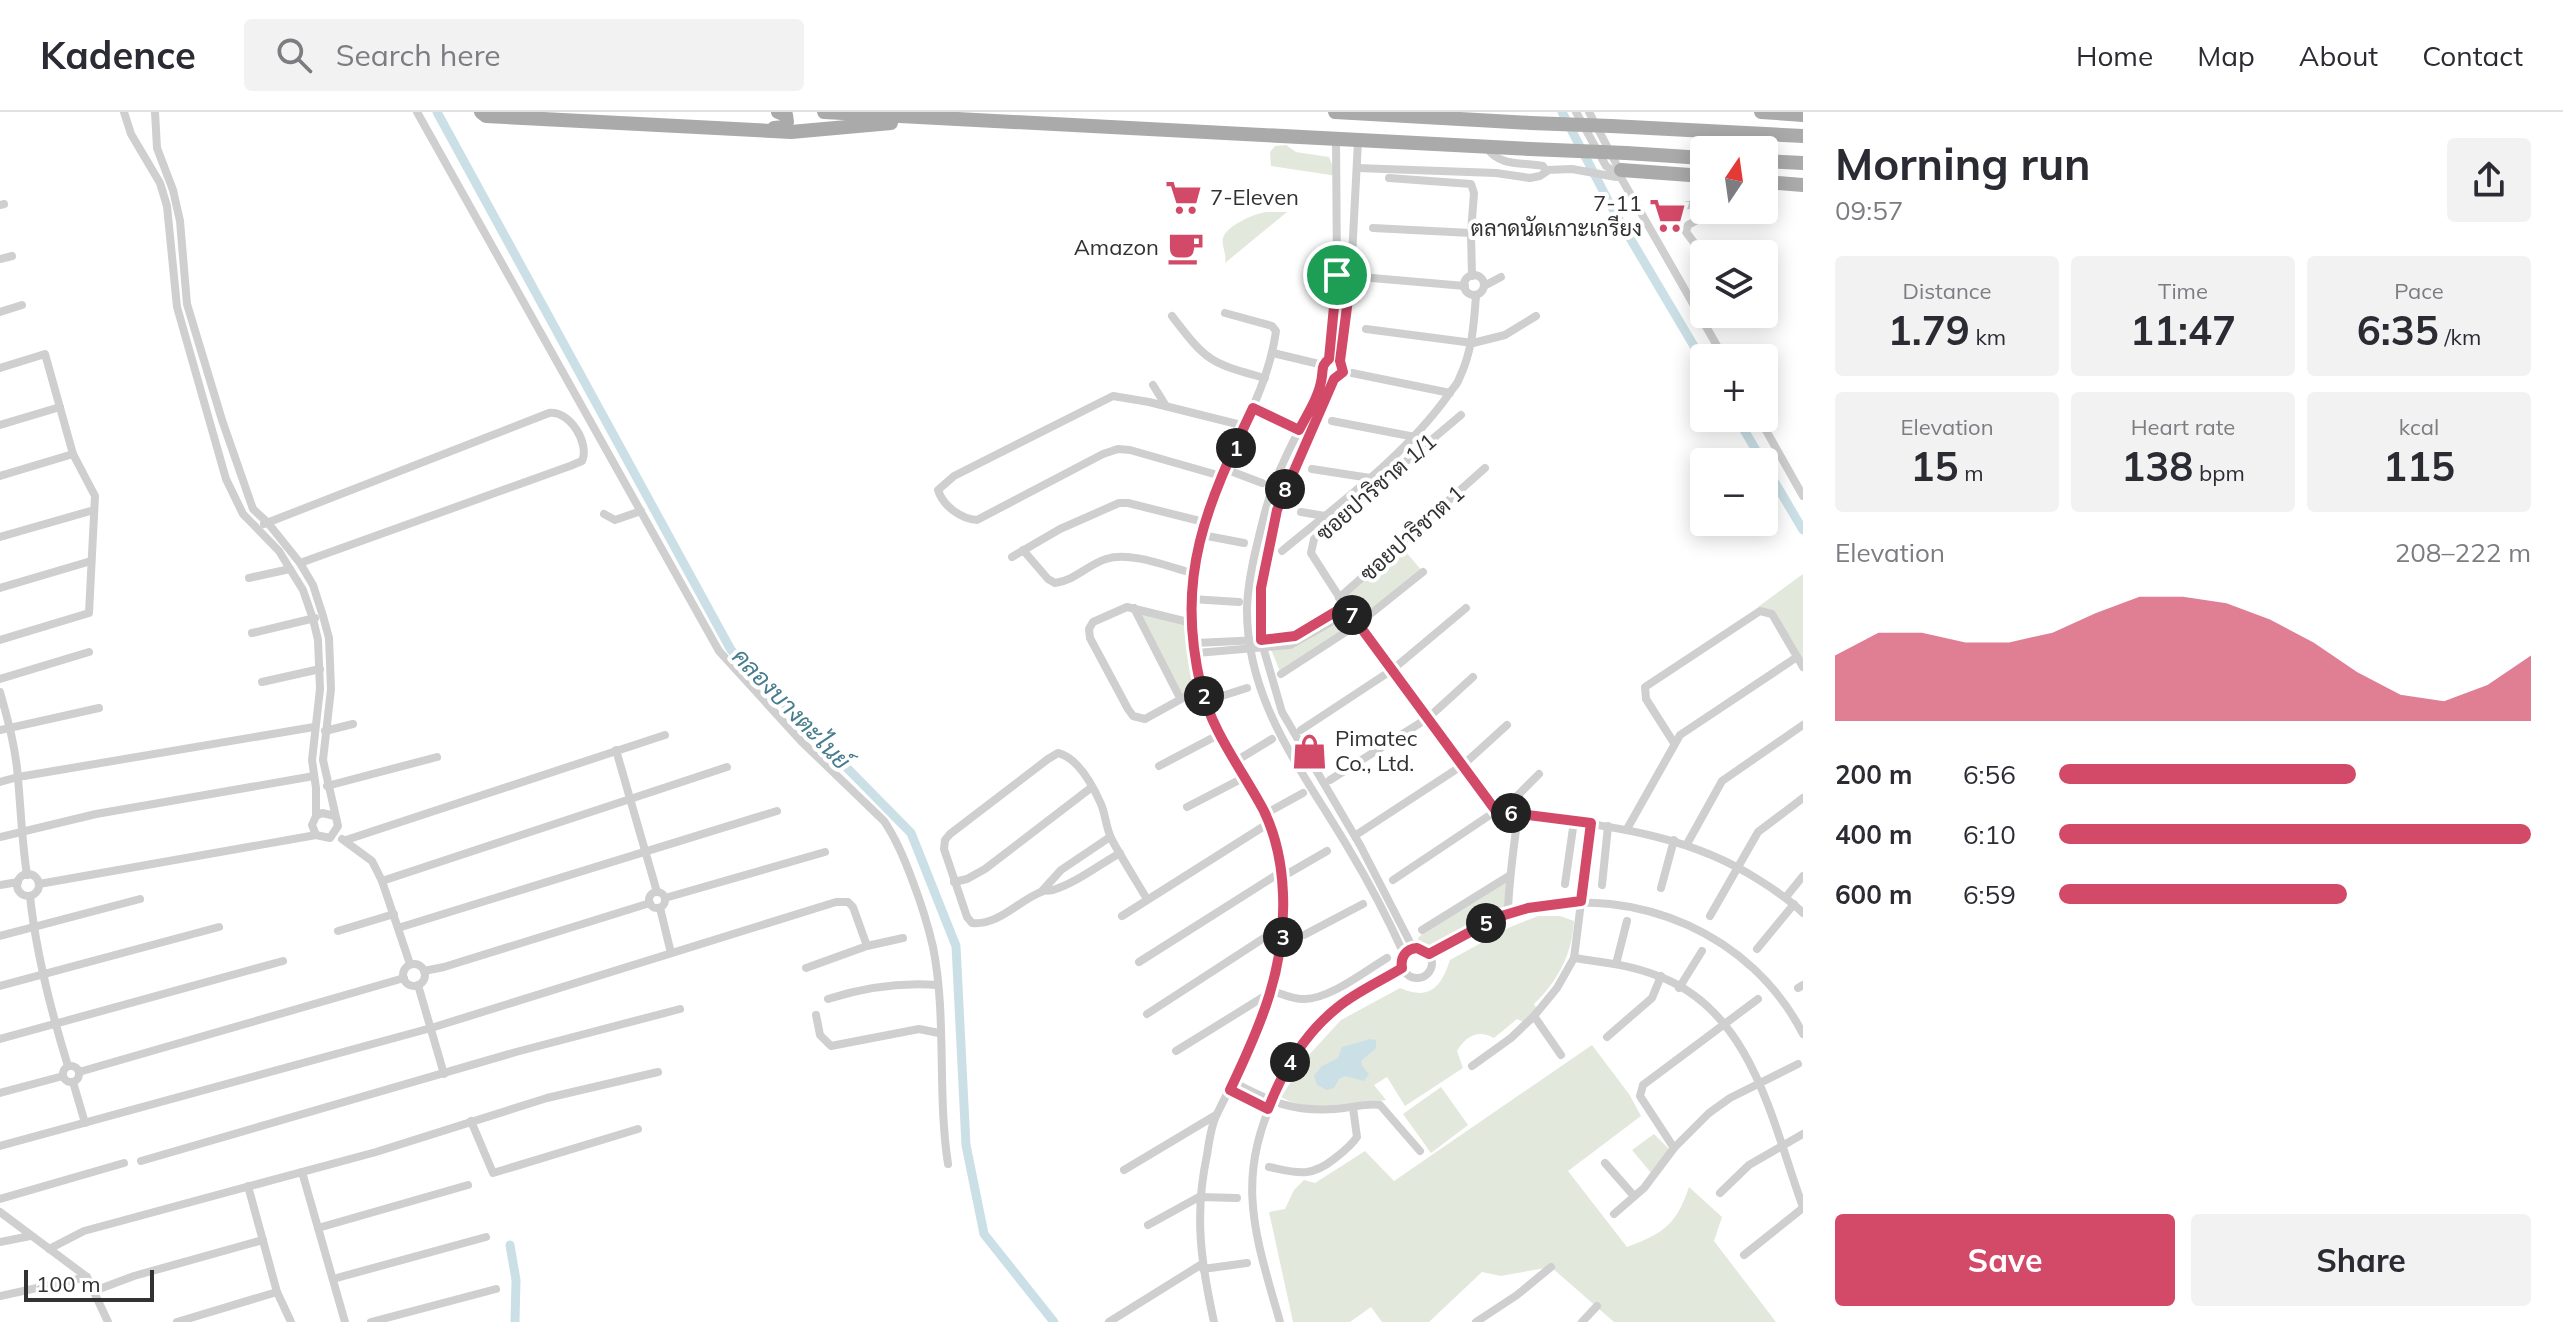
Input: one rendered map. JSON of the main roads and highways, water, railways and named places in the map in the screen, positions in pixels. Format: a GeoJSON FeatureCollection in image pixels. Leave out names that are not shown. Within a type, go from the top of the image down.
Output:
{"type":"FeatureCollection","features":[{"type":"Feature","properties":{"kind":"main road"},"geometry":{"type":"LineString","coordinates":[[481,112],[486,116],[499,114],[791,132],[943,119]]}},
{"type":"Feature","properties":{"kind":"main road"},"geometry":{"type":"LineString","coordinates":[[766,129],[786,125],[786,115],[778,112]]}},
{"type":"Feature","properties":{"kind":"main road"},"geometry":{"type":"LineString","coordinates":[[824,112],[1690,157]]}},
{"type":"Feature","properties":{"kind":"main road"},"geometry":{"type":"LineString","coordinates":[[1335,112],[1803,136]]}},
{"type":"Feature","properties":{"kind":"main road"},"geometry":{"type":"LineString","coordinates":[[1761,112],[1796,114],[1787,135]]}},
{"type":"Feature","properties":{"kind":"main road"},"geometry":{"type":"LineString","coordinates":[[1778,162],[1803,163]]}},
{"type":"Feature","properties":{"kind":"main road"},"geometry":{"type":"LineString","coordinates":[[1620,175],[1690,176]]}},
{"type":"Feature","properties":{"kind":"main road"},"geometry":{"type":"LineString","coordinates":[[1778,183],[1803,185]]}},
{"type":"Feature","properties":{"kind":"waterway","name":"คลองบางตะไนย์"},"geometry":{"type":"LineString","coordinates":[[437,112],[731,650],[911,833],[956,946],[966,1145],[984,1234],[1054,1322]]}},
{"type":"Feature","properties":{"kind":"waterway"},"geometry":{"type":"LineString","coordinates":[[1562,112],[1611,206],[1693,344]]}},
{"type":"Feature","properties":{"kind":"waterway"},"geometry":{"type":"LineString","coordinates":[[1745,432],[1755,448]]}},
{"type":"Feature","properties":{"kind":"waterway"},"geometry":{"type":"LineString","coordinates":[[1778,488],[1803,530]]}},
{"type":"Feature","properties":{"kind":"waterway"},"geometry":{"type":"LineString","coordinates":[[510,1245],[516,1280],[515,1322]]}},
{"type":"Feature","properties":{"kind":"place","name":"7-Eleven"},"geometry":{"type":"Point","coordinates":[1184,197]}},
{"type":"Feature","properties":{"kind":"place","name":"7-11 ตลาดนัดเกาะเกรียง"},"geometry":{"type":"Point","coordinates":[1668,216]}},
{"type":"Feature","properties":{"kind":"place","name":"Amazon"},"geometry":{"type":"Point","coordinates":[1185,247]}},
{"type":"Feature","properties":{"kind":"place","name":"Pimatec Co., Ltd."},"geometry":{"type":"Point","coordinates":[1309,751]}}]}
